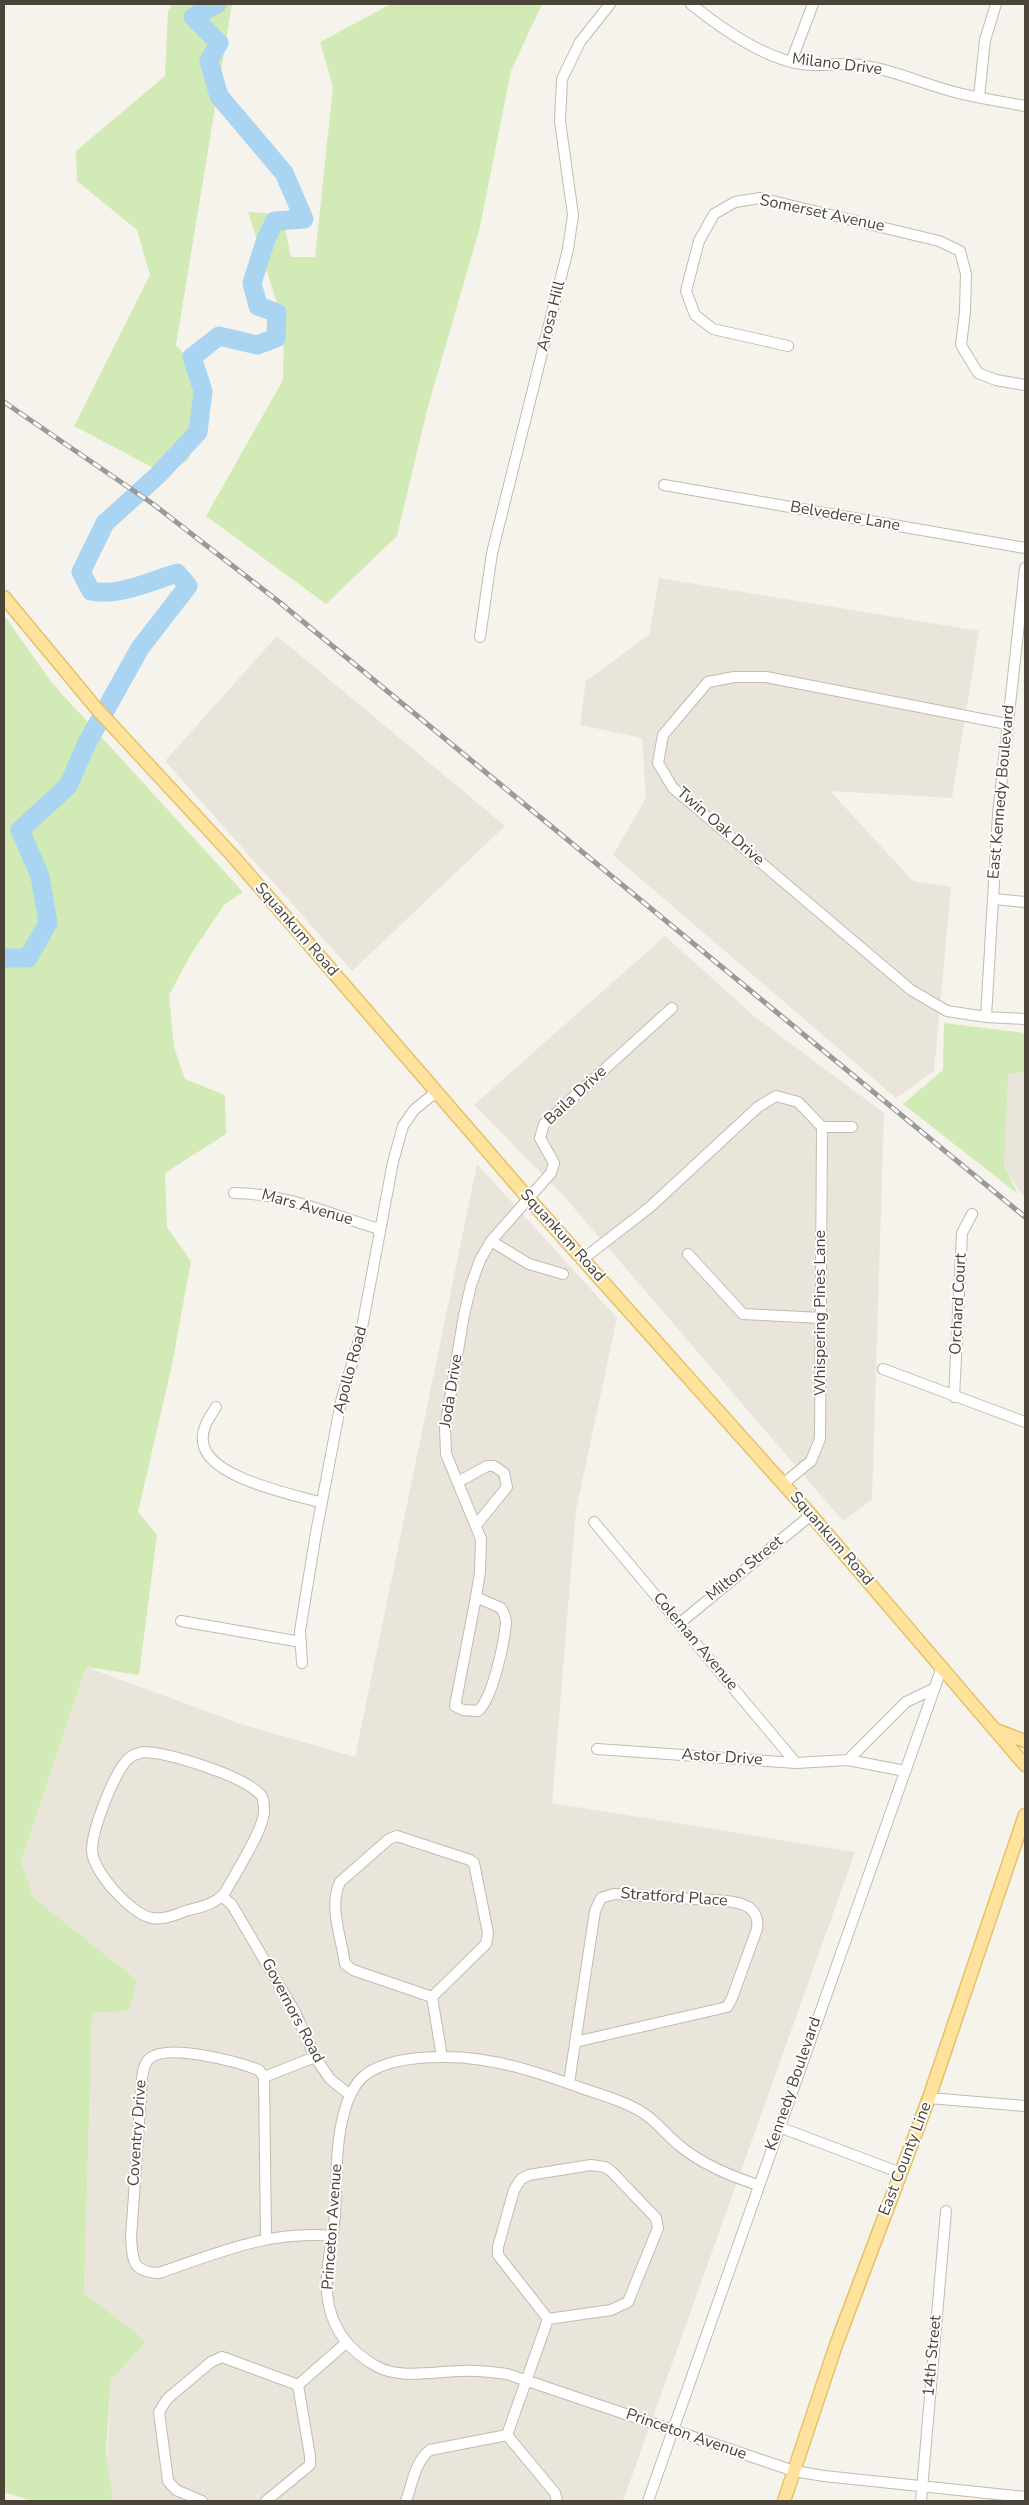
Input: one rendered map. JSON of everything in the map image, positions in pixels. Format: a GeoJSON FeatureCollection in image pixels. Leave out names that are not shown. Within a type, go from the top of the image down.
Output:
{"type":"FeatureCollection","features":[{"type":"Feature","properties":{"kind":"main road","name":"Squankum Road"},"geometry":{"type":"LineString","coordinates":[[4,597],[72,681],[232,855],[528,1198],[811,1515],[1025,1765]]}},
{"type":"Feature","properties":{"kind":"main road"},"geometry":{"type":"LineString","coordinates":[[996,1730],[1025,1741]]}},
{"type":"Feature","properties":{"kind":"main road","name":"East County Line"},"geometry":{"type":"LineString","coordinates":[[784,2501],[836,2345],[930,2098],[1025,1815]]}},
{"type":"Feature","properties":{"kind":"street","name":"Arosa Hill"},"geometry":{"type":"LineString","coordinates":[[480,637],[492,553],[568,250],[573,214],[560,121],[562,79],[580,42],[610,4]]}},
{"type":"Feature","properties":{"kind":"street","name":"Milano Drive"},"geometry":{"type":"LineString","coordinates":[[691,4],[717,24],[750,45],[791,62],[810,65],[843,62],[871,66],[952,91],[1025,106]]}},
{"type":"Feature","properties":{"kind":"street"},"geometry":{"type":"LineString","coordinates":[[791,62],[813,4]]}},
{"type":"Feature","properties":{"kind":"street"},"geometry":{"type":"LineString","coordinates":[[980,97],[985,40],[996,4]]}},
{"type":"Feature","properties":{"kind":"street","name":"Somerset Avenue"},"geometry":{"type":"LineString","coordinates":[[788,346],[713,329],[695,315],[686,291],[698,241],[714,214],[735,202],[760,198],[939,241],[960,251],[966,274],[965,312],[961,345],[978,373],[996,380],[1025,385]]}},
{"type":"Feature","properties":{"kind":"street","name":"Belvedere Lane"},"geometry":{"type":"LineString","coordinates":[[664,485],[1025,548]]}},
{"type":"Feature","properties":{"kind":"street","name":"East Kennedy Boulevard"},"geometry":{"type":"LineString","coordinates":[[986,1017],[998,814],[1025,568]]}},
{"type":"Feature","properties":{"kind":"street","name":"Twin Oak Drive"},"geometry":{"type":"LineString","coordinates":[[1007,724],[766,677],[734,677],[708,682],[663,735],[658,763],[673,788],[911,990],[947,1010],[986,1017],[1025,1019]]}},
{"type":"Feature","properties":{"kind":"street"},"geometry":{"type":"LineString","coordinates":[[994,900],[1025,902]]}},
{"type":"Feature","properties":{"kind":"street","name":"Baila Drive"},"geometry":{"type":"LineString","coordinates":[[528,1198],[554,1168],[554,1163],[540,1138],[544,1124],[672,1008]]}},
{"type":"Feature","properties":{"kind":"street","name":"Apollo Road"},"geometry":{"type":"LineString","coordinates":[[302,1663],[300,1631],[322,1503],[341,1402],[361,1333],[392,1162],[403,1126],[414,1110],[436,1092]]}},
{"type":"Feature","properties":{"kind":"street"},"geometry":{"type":"LineString","coordinates":[[583,1259],[650,1207],[758,1108],[776,1096],[798,1102],[822,1127],[852,1127]]}},
{"type":"Feature","properties":{"kind":"street","name":"Whispering Pines Lane"},"geometry":{"type":"LineString","coordinates":[[783,1484],[811,1461],[820,1440],[822,1127]]}},
{"type":"Feature","properties":{"kind":"street","name":"Mars Avenue"},"geometry":{"type":"LineString","coordinates":[[234,1193],[252,1193],[276,1197],[379,1229]]}},
{"type":"Feature","properties":{"kind":"street","name":"Joda Drive"},"geometry":{"type":"LineString","coordinates":[[476,1597],[500,1608],[506,1622],[491,1692],[478,1711],[463,1710],[455,1706],[480,1572],[481,1539],[446,1454],[445,1428],[471,1285],[480,1260],[492,1241],[528,1198]]}},
{"type":"Feature","properties":{"kind":"street","name":"Orchard Court"},"geometry":{"type":"LineString","coordinates":[[954,1397],[962,1233],[972,1214]]}},
{"type":"Feature","properties":{"kind":"street"},"geometry":{"type":"LineString","coordinates":[[492,1241],[529,1264],[563,1274]]}},
{"type":"Feature","properties":{"kind":"street"},"geometry":{"type":"LineString","coordinates":[[688,1254],[743,1314],[821,1318]]}},
{"type":"Feature","properties":{"kind":"street"},"geometry":{"type":"LineString","coordinates":[[883,1369],[1025,1422]]}},
{"type":"Feature","properties":{"kind":"street"},"geometry":{"type":"LineString","coordinates":[[216,1407],[204,1426],[202,1443],[209,1458],[225,1471],[322,1503]]}},
{"type":"Feature","properties":{"kind":"street"},"geometry":{"type":"LineString","coordinates":[[458,1482],[487,1466],[494,1466],[504,1473],[507,1487],[476,1524]]}},
{"type":"Feature","properties":{"kind":"street","name":"Milton Street"},"geometry":{"type":"LineString","coordinates":[[680,1622],[811,1515]]}},
{"type":"Feature","properties":{"kind":"street","name":"Coleman Avenue"},"geometry":{"type":"LineString","coordinates":[[594,1522],[680,1622],[796,1763]]}},
{"type":"Feature","properties":{"kind":"street"},"geometry":{"type":"LineString","coordinates":[[181,1621],[301,1642]]}},
{"type":"Feature","properties":{"kind":"street","name":"Kennedy Boulevard"},"geometry":{"type":"LineString","coordinates":[[648,2501],[942,1667]]}},
{"type":"Feature","properties":{"kind":"street"},"geometry":{"type":"LineString","coordinates":[[848,1760],[906,1702],[933,1689]]}},
{"type":"Feature","properties":{"kind":"street","name":"Astor Drive"},"geometry":{"type":"LineString","coordinates":[[597,1749],[796,1763],[848,1760],[905,1771]]}},
{"type":"Feature","properties":{"kind":"street"},"geometry":{"type":"LineString","coordinates":[[144,1752],[174,1756],[250,1786],[261,1795],[264,1814],[252,1843],[223,1897],[209,1904],[155,1919],[141,1916],[125,1902],[97,1867],[92,1853],[101,1816],[118,1774],[133,1755],[144,1752]]}},
{"type":"Feature","properties":{"kind":"street"},"geometry":{"type":"LineString","coordinates":[[397,1836],[461,1856],[474,1863],[488,1939],[486,1944],[432,1998],[353,1970],[346,1964],[344,1958],[335,1902],[336,1889],[340,1882],[375,1851],[389,1839],[397,1836]]}},
{"type":"Feature","properties":{"kind":"street","name":"Stratford Place"},"geometry":{"type":"LineString","coordinates":[[569,2084],[595,1911],[601,1898],[614,1894],[726,1900],[743,1903],[752,1910],[758,1922],[757,1929],[727,2007],[576,2042]]}},
{"type":"Feature","properties":{"kind":"street","name":"Governors Road"},"geometry":{"type":"LineString","coordinates":[[223,1897],[232,1905],[296,2012],[316,2057],[330,2079],[350,2095]]}},
{"type":"Feature","properties":{"kind":"street"},"geometry":{"type":"LineString","coordinates":[[432,1998],[442,2057]]}},
{"type":"Feature","properties":{"kind":"street","name":"Coventry Drive"},"geometry":{"type":"LineString","coordinates":[[264,2077],[259,2070],[252,2067],[191,2053],[158,2053],[144,2065],[131,2238],[133,2262],[137,2268],[150,2272],[159,2272],[236,2246],[266,2239],[304,2234],[332,2236]]}},
{"type":"Feature","properties":{"kind":"street"},"geometry":{"type":"LineString","coordinates":[[266,2239],[264,2077],[316,2057]]}},
{"type":"Feature","properties":{"kind":"street","name":"Princeton Avenue"},"geometry":{"type":"LineString","coordinates":[[758,2185],[735,2178],[701,2162],[678,2145],[658,2124],[640,2111],[510,2064],[442,2057],[397,2062],[378,2068],[365,2075],[350,2095],[339,2134],[327,2294],[336,2327],[346,2343],[379,2368],[396,2372],[489,2371],[525,2380],[794,2471],[824,2476],[1025,2496]]}},
{"type":"Feature","properties":{"kind":"street"},"geometry":{"type":"LineString","coordinates":[[930,2098],[1025,2106]]}},
{"type":"Feature","properties":{"kind":"street"},"geometry":{"type":"LineString","coordinates":[[779,2127],[902,2173]]}},
{"type":"Feature","properties":{"kind":"street"},"geometry":{"type":"LineString","coordinates":[[591,2165],[605,2167],[656,2218],[658,2228],[654,2242],[628,2302],[611,2310],[548,2319],[498,2255],[498,2247],[514,2190],[521,2179],[529,2175],[591,2165]]}},
{"type":"Feature","properties":{"kind":"street","name":"14th Street"},"geometry":{"type":"LineString","coordinates":[[921,2501],[946,2211]]}},
{"type":"Feature","properties":{"kind":"street"},"geometry":{"type":"LineString","coordinates":[[507,2435],[548,2319]]}},
{"type":"Feature","properties":{"kind":"street"},"geometry":{"type":"LineString","coordinates":[[298,2385],[346,2343]]}},
{"type":"Feature","properties":{"kind":"street"},"geometry":{"type":"LineString","coordinates":[[202,2501],[176,2490],[168,2481],[159,2419],[160,2412],[167,2399],[210,2362],[222,2356],[298,2385]]}},
{"type":"Feature","properties":{"kind":"street"},"geometry":{"type":"LineString","coordinates":[[266,2501],[310,2465],[298,2385]]}},
{"type":"Feature","properties":{"kind":"street"},"geometry":{"type":"LineString","coordinates":[[406,2501],[419,2462],[430,2450],[507,2435]]}},
{"type":"Feature","properties":{"kind":"street"},"geometry":{"type":"LineString","coordinates":[[507,2435],[555,2493],[557,2501]]}},
{"type":"Feature","properties":{"kind":"shaded area"},"geometry":{"type":"Polygon","coordinates":[[[659,578],[979,631],[952,798],[830,791],[913,881],[951,887],[934,1071],[896,1098],[613,855],[646,798],[642,738],[580,725],[586,681],[649,635],[659,578]]]}},
{"type":"Feature","properties":{"kind":"shaded area"},"geometry":{"type":"Polygon","coordinates":[[[277,636],[505,826],[352,971],[165,761],[277,636]]]}},
{"type":"Feature","properties":{"kind":"shaded area"},"geometry":{"type":"Polygon","coordinates":[[[665,936],[754,1016],[884,1113],[872,1500],[843,1521],[561,1193],[474,1105],[665,936]]]}},
{"type":"Feature","properties":{"kind":"shaded area"},"geometry":{"type":"Polygon","coordinates":[[[1025,1055],[1025,1198],[997,1160],[1002,1073],[1025,1055]]]}},
{"type":"Feature","properties":{"kind":"shaded area"},"geometry":{"type":"Polygon","coordinates":[[[477,1164],[617,1318],[576,1510],[552,1803],[855,1852],[623,2501],[105,2501],[111,2380],[145,2341],[84,2293],[92,2013],[129,2011],[137,1980],[34,1898],[21,1862],[86,1667],[241,1724],[355,1757],[477,1164]]]}},
{"type":"Feature","properties":{"kind":"green space"},"geometry":{"type":"Polygon","coordinates":[[[173,4],[232,4],[176,345],[200,371],[189,459],[167,475],[74,426],[150,275],[137,230],[77,181],[76,151],[165,76],[168,11],[173,4]]]}},
{"type":"Feature","properties":{"kind":"green space"},"geometry":{"type":"Polygon","coordinates":[[[391,4],[542,4],[511,71],[480,227],[427,410],[397,536],[326,604],[206,516],[283,380],[284,325],[248,212],[282,214],[291,257],[315,257],[333,87],[320,42],[391,4]]]}},
{"type":"Feature","properties":{"kind":"green space"},"geometry":{"type":"Polygon","coordinates":[[[4,615],[52,683],[243,892],[224,905],[191,954],[169,995],[174,1047],[185,1079],[225,1095],[226,1134],[165,1173],[167,1227],[191,1261],[172,1365],[138,1512],[157,1535],[139,1675],[86,1667],[21,1862],[34,1898],[137,1980],[129,2011],[92,2013],[84,2293],[146,2341],[111,2380],[106,2453],[113,2501],[32,2501],[4,2492],[4,615]]]}},
{"type":"Feature","properties":{"kind":"green space"},"geometry":{"type":"Polygon","coordinates":[[[944,1023],[1025,1033],[1025,1072],[1008,1074],[1004,1167],[1018,1194],[903,1104],[943,1070],[944,1023]]]}},
{"type":"Feature","properties":{"kind":"waterway"},"geometry":{"type":"LineString","coordinates":[[4,958],[28,958],[48,923],[40,876],[20,830],[68,786],[87,743],[140,648],[188,586],[177,573],[123,590],[112,592],[91,591],[81,572],[105,523],[158,475],[198,432],[203,391],[192,357],[219,336],[257,345],[276,338],[277,313],[258,306],[252,283],[266,239],[275,221],[304,219],[284,173],[219,96],[209,61],[219,43],[193,17],[217,4]]}},
{"type":"Feature","properties":{"kind":"railway"},"geometry":{"type":"LineString","coordinates":[[4,402],[153,504],[278,601],[1025,1217]]}}]}
